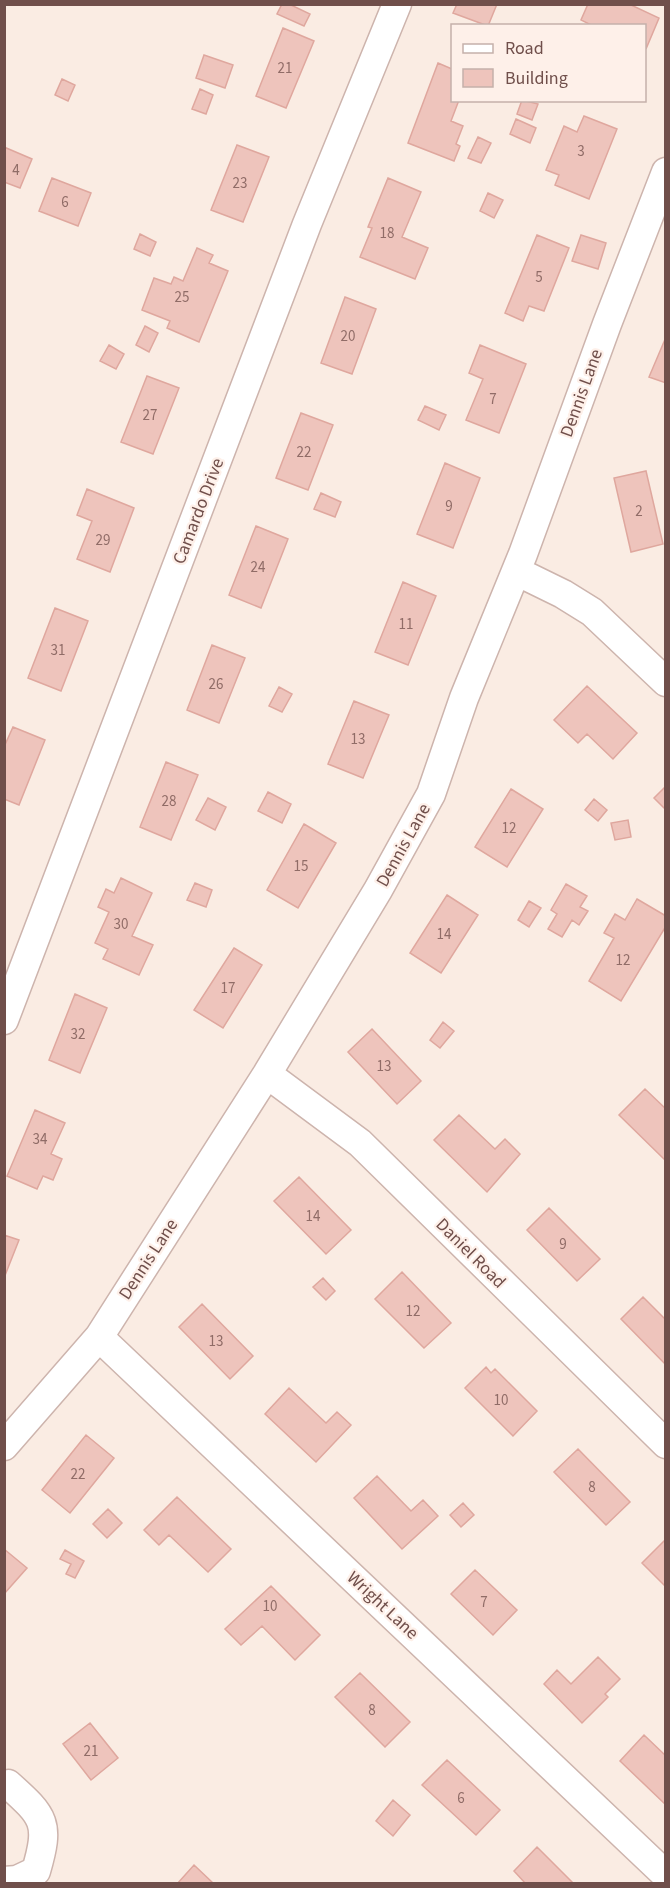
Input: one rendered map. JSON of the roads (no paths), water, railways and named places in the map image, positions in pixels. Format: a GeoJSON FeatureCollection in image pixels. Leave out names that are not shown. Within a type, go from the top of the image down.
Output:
{"type":"FeatureCollection","features":[{"type":"Feature","properties":{"kind":"street","name":"Camardo Drive"},"geometry":{"type":"LineString","coordinates":[[4,1020],[307,224],[397,4]]}},
{"type":"Feature","properties":{"kind":"street","name":"Dennis Lane"},"geometry":{"type":"LineString","coordinates":[[4,1446],[99,1337],[267,1074],[378,890],[431,794],[464,698],[516,571],[666,172]]}},
{"type":"Feature","properties":{"kind":"street"},"geometry":{"type":"LineString","coordinates":[[516,571],[592,612],[666,682]]}},
{"type":"Feature","properties":{"kind":"street","name":"Daniel Road"},"geometry":{"type":"LineString","coordinates":[[267,1074],[360,1143],[666,1444]]}},
{"type":"Feature","properties":{"kind":"street","name":"Wright Lane"},"geometry":{"type":"LineString","coordinates":[[99,1337],[666,1875]]}},
{"type":"Feature","properties":{"kind":"street"},"geometry":{"type":"LineString","coordinates":[[4,1785],[8,1784],[29,1802],[43,1823],[44,1845],[42,1877],[4,1881]]}}]}
